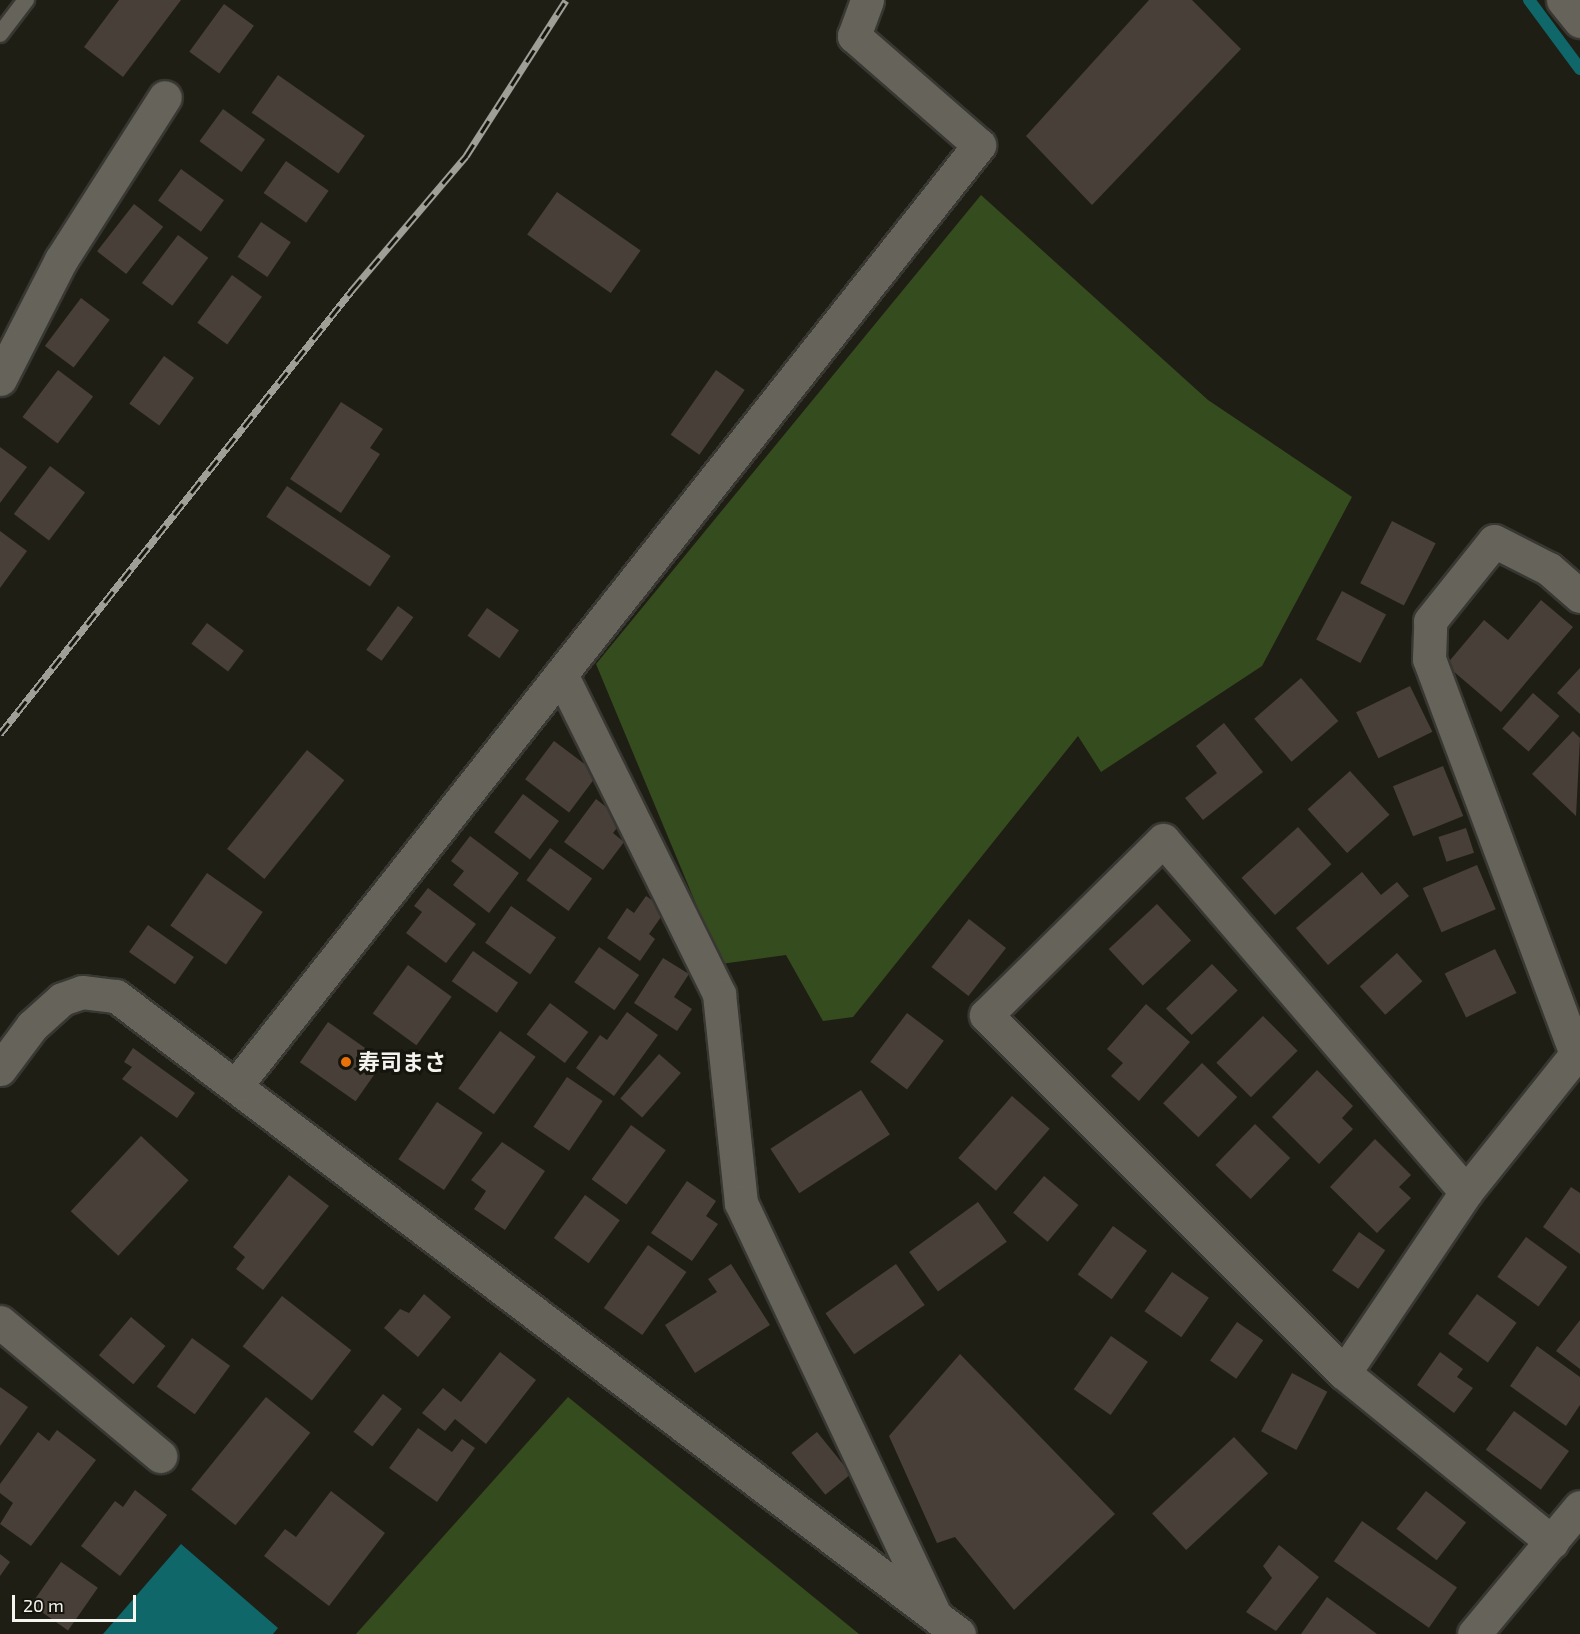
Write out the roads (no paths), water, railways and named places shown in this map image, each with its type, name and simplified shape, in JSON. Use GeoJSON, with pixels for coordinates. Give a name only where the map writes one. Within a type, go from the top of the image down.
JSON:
{"type":"FeatureCollection","features":[{"type":"Feature","properties":{"kind":"street"},"geometry":{"type":"LineString","coordinates":[[237,1084],[979,145],[854,36],[867,0]]}},
{"type":"Feature","properties":{"kind":"street"},"geometry":{"type":"LineString","coordinates":[[1563,0],[1580,21]]}},
{"type":"Feature","properties":{"kind":"street"},"geometry":{"type":"LineString","coordinates":[[0,379],[61,260],[165,97]]}},
{"type":"Feature","properties":{"kind":"street"},"geometry":{"type":"LineString","coordinates":[[1344,1372],[1466,1192],[1578,1051],[1429,659],[1430,621],[1494,541],[1549,569],[1580,596]]}},
{"type":"Feature","properties":{"kind":"street"},"geometry":{"type":"LineString","coordinates":[[561,674],[719,994],[741,1203],[946,1625]]}},
{"type":"Feature","properties":{"kind":"street"},"geometry":{"type":"LineString","coordinates":[[1466,1192],[1163,840],[987,1015],[1344,1372],[1552,1542]]}},
{"type":"Feature","properties":{"kind":"street"},"geometry":{"type":"LineString","coordinates":[[0,1069],[32,1026],[62,999],[82,992],[116,996],[237,1084],[946,1625]]}},
{"type":"Feature","properties":{"kind":"street"},"geometry":{"type":"LineString","coordinates":[[0,1322],[160,1456]]}},
{"type":"Feature","properties":{"kind":"street"},"geometry":{"type":"LineString","coordinates":[[1474,1634],[1580,1507]]}},
{"type":"Feature","properties":{"kind":"lane"},"geometry":{"type":"LineString","coordinates":[[0,34],[26,0]]}},
{"type":"Feature","properties":{"kind":"water"},"geometry":{"type":"Polygon","coordinates":[[[181,1544],[278,1628],[273,1634],[103,1634],[181,1544]]]}},
{"type":"Feature","properties":{"kind":"waterway"},"geometry":{"type":"LineString","coordinates":[[1529,0],[1580,69]]}},
{"type":"Feature","properties":{"kind":"railway"},"geometry":{"type":"LineString","coordinates":[[0,734],[352,290],[466,156],[566,0]]}},
{"type":"Feature","properties":{"kind":"place","name":"寿司まさ"},"geometry":{"type":"Point","coordinates":[346,1062]}}]}
